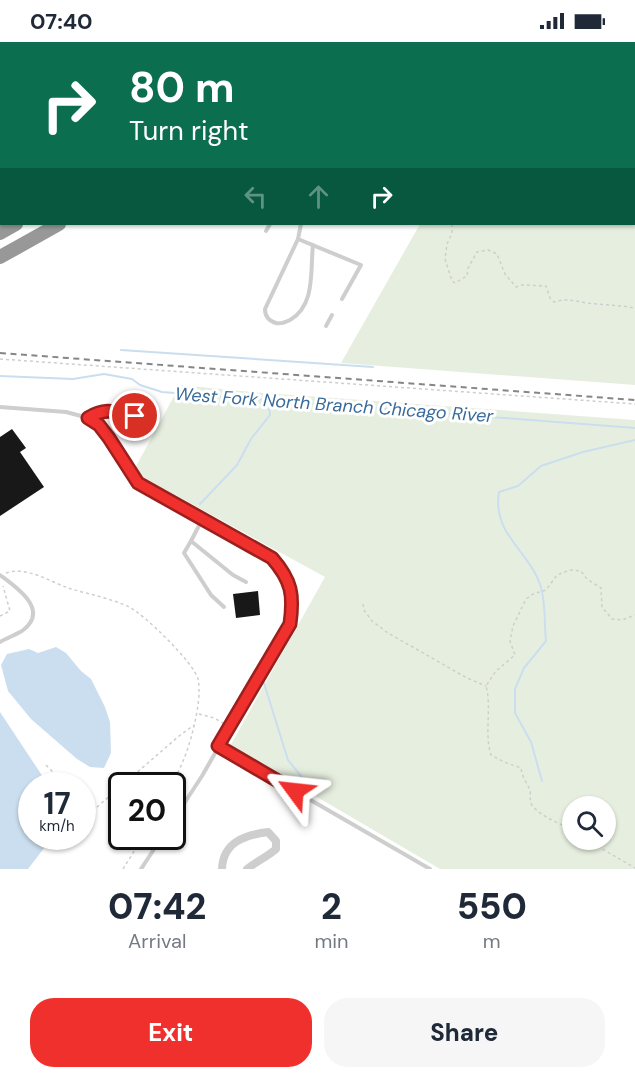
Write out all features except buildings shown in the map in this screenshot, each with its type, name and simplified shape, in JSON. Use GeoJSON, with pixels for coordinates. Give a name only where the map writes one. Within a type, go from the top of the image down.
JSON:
{"type":"FeatureCollection","features":[{"type":"Feature","properties":{"kind":"highway"},"geometry":{"type":"LineString","coordinates":[[0,233],[14,225]]}},
{"type":"Feature","properties":{"kind":"highway"},"geometry":{"type":"LineString","coordinates":[[0,257],[57,225]]}},
{"type":"Feature","properties":{"kind":"street"},"geometry":{"type":"LineString","coordinates":[[222,869],[230,848],[238,839],[268,832],[276,841],[276,849],[247,869]]}},
{"type":"Feature","properties":{"kind":"lane"},"geometry":{"type":"LineString","coordinates":[[266,231],[269,225]]}},
{"type":"Feature","properties":{"kind":"lane"},"geometry":{"type":"LineString","coordinates":[[301,225],[298,238],[265,309],[269,320],[276,323],[288,321],[302,308],[313,276],[311,262],[313,245]]}},
{"type":"Feature","properties":{"kind":"lane"},"geometry":{"type":"LineString","coordinates":[[298,238],[361,265],[342,299]]}},
{"type":"Feature","properties":{"kind":"lane"},"geometry":{"type":"LineString","coordinates":[[326,326],[332,315]]}},
{"type":"Feature","properties":{"kind":"lane"},"geometry":{"type":"LineString","coordinates":[[0,407],[66,412],[88,418],[99,425],[138,483],[272,558],[284,572],[291,588],[293,604],[290,624],[186,800]]}},
{"type":"Feature","properties":{"kind":"lane"},"geometry":{"type":"LineString","coordinates":[[88,418],[100,411],[108,410],[150,419]]}},
{"type":"Feature","properties":{"kind":"lane"},"geometry":{"type":"LineString","coordinates":[[203,518],[184,553],[211,595],[224,607]]}},
{"type":"Feature","properties":{"kind":"lane"},"geometry":{"type":"LineString","coordinates":[[191,541],[233,575],[246,582]]}},
{"type":"Feature","properties":{"kind":"lane"},"geometry":{"type":"LineString","coordinates":[[0,642],[22,631],[32,618],[30,600],[24,592],[2,577]]}},
{"type":"Feature","properties":{"kind":"lane"},"geometry":{"type":"LineString","coordinates":[[218,746],[430,869]]}},
{"type":"Feature","properties":{"kind":"lane"},"geometry":{"type":"LineString","coordinates":[[141,869],[153,850]]}},
{"type":"Feature","properties":{"kind":"path"},"geometry":{"type":"LineString","coordinates":[[452,225],[445,259],[452,281],[455,283],[467,276],[468,268],[477,252],[488,250],[497,254],[505,274],[516,287],[546,286],[554,302],[571,299],[585,303],[605,303],[635,308]]}},
{"type":"Feature","properties":{"kind":"path"},"geometry":{"type":"LineString","coordinates":[[0,359],[635,404]]}},
{"type":"Feature","properties":{"kind":"path"},"geometry":{"type":"LineString","coordinates":[[562,825],[533,806],[530,801],[530,790],[525,784],[521,768],[491,755],[488,732],[489,698],[486,686],[496,671],[515,655],[510,641],[513,626],[526,599],[546,590],[557,575],[570,570],[578,570],[601,588],[602,607],[612,619],[622,620],[635,615]]}},
{"type":"Feature","properties":{"kind":"path"},"geometry":{"type":"LineString","coordinates":[[0,616],[10,611],[2,577],[11,572],[31,574],[67,588],[122,604],[139,613],[167,638],[198,678],[198,714],[178,772]]}},
{"type":"Feature","properties":{"kind":"path"},"geometry":{"type":"LineString","coordinates":[[363,604],[364,610],[372,621],[388,633],[467,678],[486,686]]}},
{"type":"Feature","properties":{"kind":"path"},"geometry":{"type":"LineString","coordinates":[[198,714],[214,718],[229,727]]}},
{"type":"Feature","properties":{"kind":"path"},"geometry":{"type":"LineString","coordinates":[[96,808],[194,725]]}},
{"type":"Feature","properties":{"kind":"path"},"geometry":{"type":"LineString","coordinates":[[46,765],[53,772]]}},
{"type":"Feature","properties":{"kind":"path"},"geometry":{"type":"LineString","coordinates":[[123,869],[135,850]]}},
{"type":"Feature","properties":{"kind":"path"},"geometry":{"type":"LineString","coordinates":[[604,850],[635,868]]}},
{"type":"Feature","properties":{"kind":"green space"},"geometry":{"type":"Polygon","coordinates":[[[419,225],[635,225],[635,385],[341,363],[419,225]]]}},
{"type":"Feature","properties":{"kind":"green space"},"geometry":{"type":"Polygon","coordinates":[[[180,385],[635,420],[635,869],[440,869],[230,746],[325,577],[133,472],[180,385]]]}},
{"type":"Feature","properties":{"kind":"water"},"geometry":{"type":"Polygon","coordinates":[[[56,647],[66,653],[91,679],[105,707],[110,722],[111,753],[104,768],[90,767],[77,759],[31,719],[8,691],[1,665],[7,654],[29,649],[38,653],[56,647]]]}},
{"type":"Feature","properties":{"kind":"water"},"geometry":{"type":"Polygon","coordinates":[[[0,712],[40,772],[18,772],[18,850],[43,850],[28,869],[0,869],[0,712]]]}},
{"type":"Feature","properties":{"kind":"waterway"},"geometry":{"type":"LineString","coordinates":[[121,350],[373,367]]}},
{"type":"Feature","properties":{"kind":"waterway","name":"West Fork North Branch Chicago River"},"geometry":{"type":"LineString","coordinates":[[0,376],[73,379],[104,374],[132,379],[140,385],[162,392],[635,428]]}},
{"type":"Feature","properties":{"kind":"waterway"},"geometry":{"type":"LineString","coordinates":[[200,504],[237,465],[251,439],[270,415],[269,407]]}},
{"type":"Feature","properties":{"kind":"waterway"},"geometry":{"type":"LineString","coordinates":[[542,781],[531,742],[515,713],[515,689],[524,668],[546,641],[543,598],[535,572],[512,541],[501,519],[498,507],[499,492],[518,486],[541,466],[583,452],[635,440]]}},
{"type":"Feature","properties":{"kind":"waterway"},"geometry":{"type":"LineString","coordinates":[[267,674],[263,680],[288,760],[309,786]]}},
{"type":"Feature","properties":{"kind":"railway"},"geometry":{"type":"LineString","coordinates":[[0,353],[635,400]]}},
{"type":"Feature","properties":{"kind":"route"},"geometry":{"type":"LineString","coordinates":[[135,416],[108,410],[100,411],[88,418],[99,425],[109,438],[138,483],[272,558],[284,572],[291,588],[293,604],[290,624],[218,746],[295,791]]}}]}
